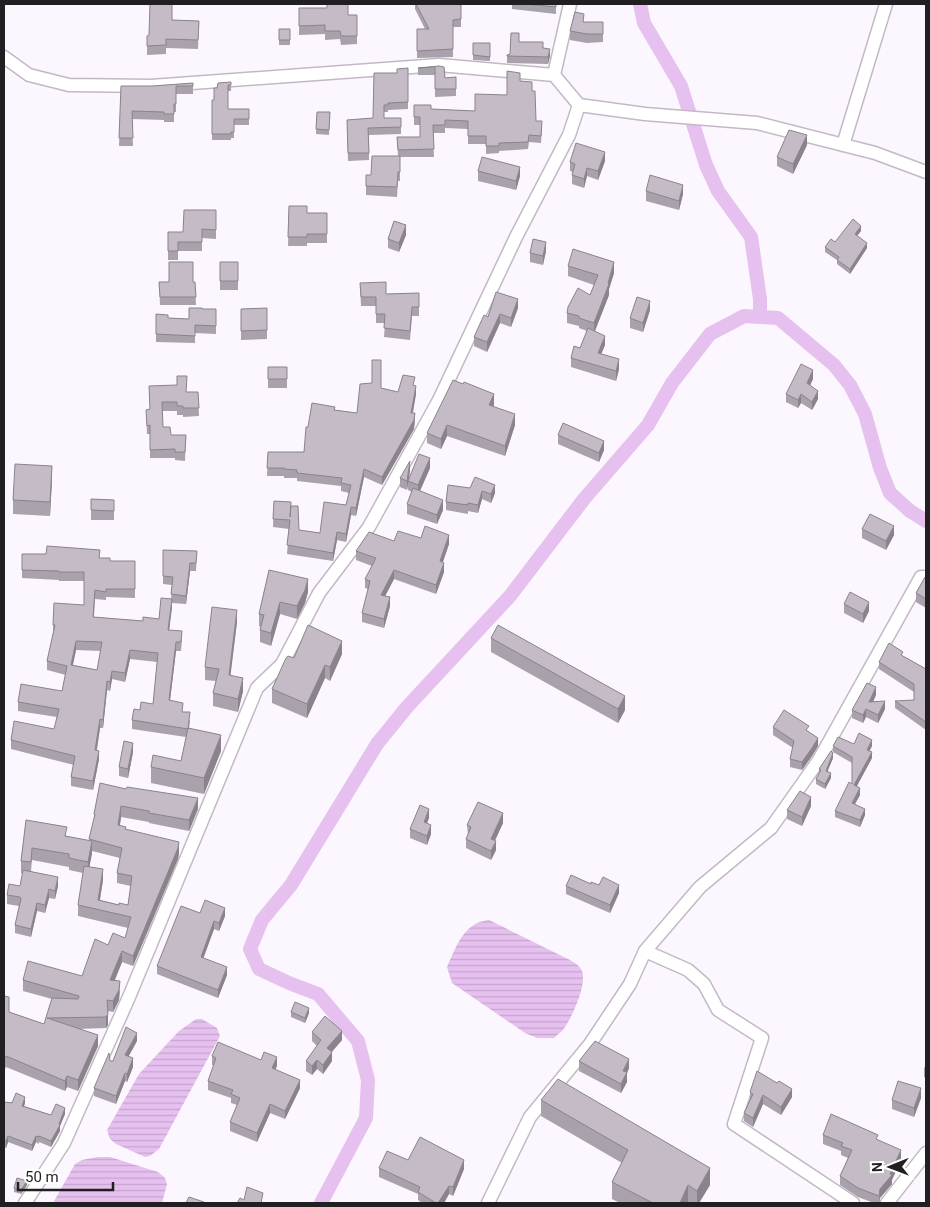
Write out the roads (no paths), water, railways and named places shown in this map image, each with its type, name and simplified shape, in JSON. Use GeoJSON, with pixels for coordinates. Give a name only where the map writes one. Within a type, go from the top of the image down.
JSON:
{"type":"FeatureCollection","features":[{"type":"Feature","properties":{"kind":"street"},"geometry":{"type":"LineString","coordinates":[[554,75],[570,4]]}},
{"type":"Feature","properties":{"kind":"street"},"geometry":{"type":"LineString","coordinates":[[843,145],[886,4]]}},
{"type":"Feature","properties":{"kind":"street"},"geometry":{"type":"LineString","coordinates":[[4,57],[29,75],[70,85],[152,86],[439,66],[554,75],[579,105],[645,114],[757,123],[876,153],[926,172]]}},
{"type":"Feature","properties":{"kind":"street"},"geometry":{"type":"LineString","coordinates":[[25,1203],[64,1143],[129,997],[257,688],[282,664],[318,593],[369,527],[439,400],[516,237],[569,135],[579,105]]}},
{"type":"Feature","properties":{"kind":"street"},"geometry":{"type":"LineString","coordinates":[[488,1203],[530,1117],[590,1044],[630,984],[645,951],[700,887],[771,828],[819,760],[921,577],[926,577]]}},
{"type":"Feature","properties":{"kind":"street"},"geometry":{"type":"LineString","coordinates":[[645,951],[688,970],[704,984],[718,1010],[762,1038],[734,1124],[853,1203]]}},
{"type":"Feature","properties":{"kind":"street"},"geometry":{"type":"LineString","coordinates":[[887,1203],[926,1153]]}},
{"type":"Feature","properties":{"kind":"waterway"},"geometry":{"type":"LineString","coordinates":[[640,4],[644,23],[681,86],[706,165],[718,191],[751,237],[760,299],[760,317]]}},
{"type":"Feature","properties":{"kind":"waterway"},"geometry":{"type":"LineString","coordinates":[[321,1203],[366,1118],[368,1080],[358,1041],[318,994],[259,969],[250,949],[262,920],[291,885],[377,744],[407,707],[510,596],[584,499],[648,425],[672,383],[710,334],[744,316],[778,318],[834,365],[850,385],[865,414],[880,468],[890,493],[910,511],[926,521]]}}]}
